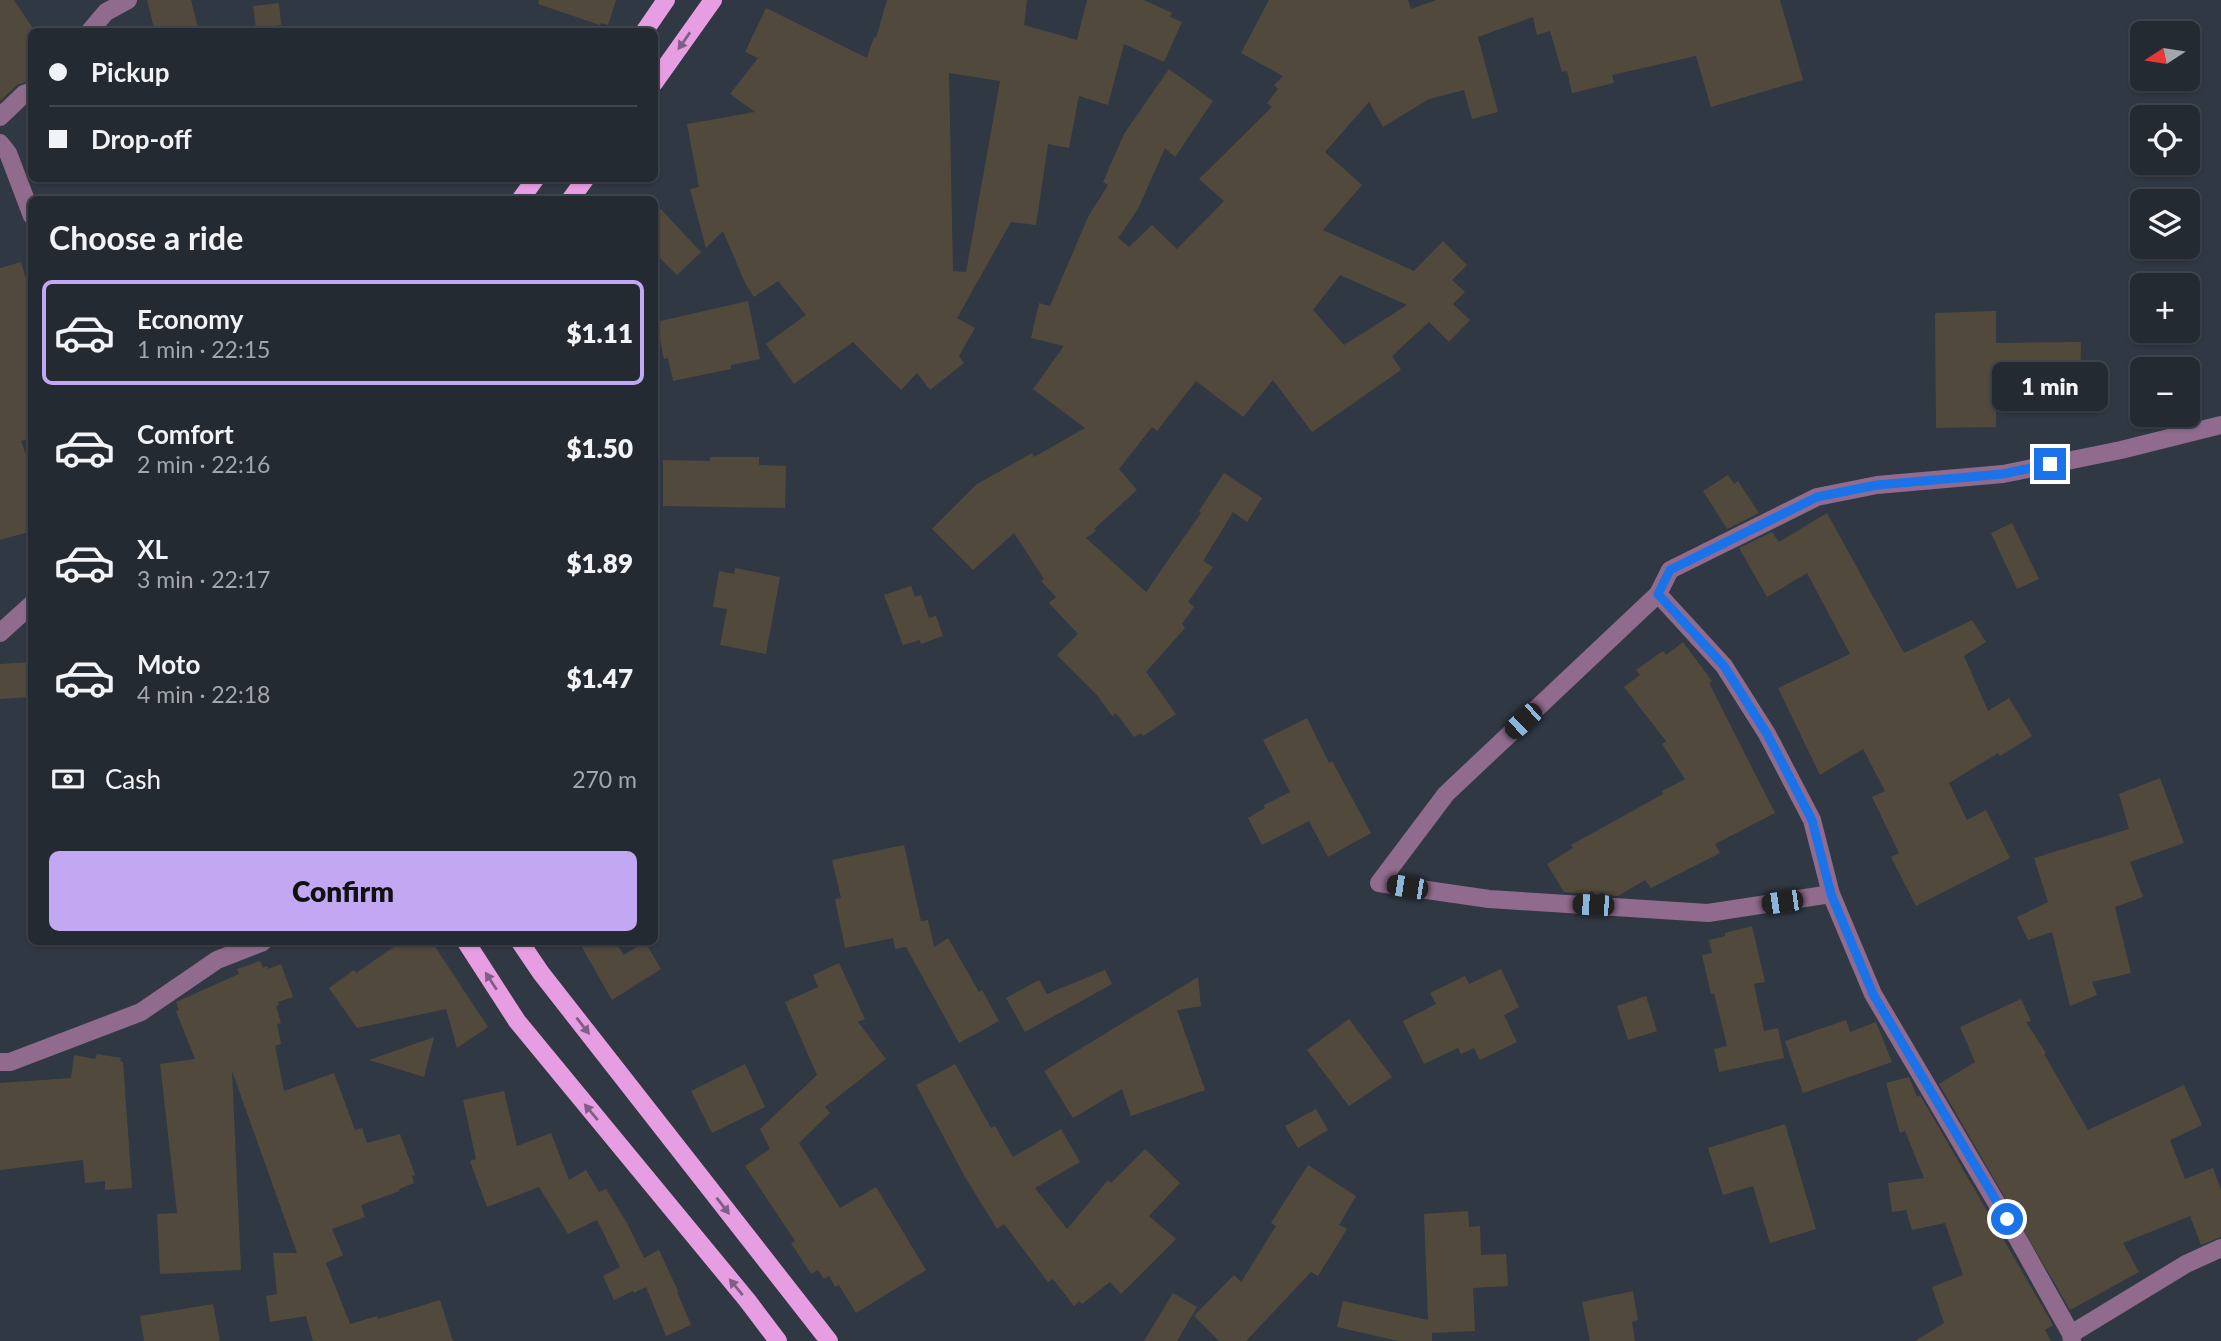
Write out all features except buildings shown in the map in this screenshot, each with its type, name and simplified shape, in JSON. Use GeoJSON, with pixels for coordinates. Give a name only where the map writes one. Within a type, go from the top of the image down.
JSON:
{"type":"FeatureCollection","features":[{"type":"Feature","properties":{"kind":"main road"},"geometry":{"type":"LineString","coordinates":[[646,28],[665,0]]}},
{"type":"Feature","properties":{"kind":"main road"},"geometry":{"type":"LineString","coordinates":[[658,77],[713,0]]}},
{"type":"Feature","properties":{"kind":"main road"},"geometry":{"type":"LineString","coordinates":[[468,945],[517,1021],[778,1341]]}},
{"type":"Feature","properties":{"kind":"main road"},"geometry":{"type":"LineString","coordinates":[[522,945],[566,1005],[829,1341]]}},
{"type":"Feature","properties":{"kind":"street"},"geometry":{"type":"LineString","coordinates":[[92,28],[106,12],[128,0]]}},
{"type":"Feature","properties":{"kind":"street"},"geometry":{"type":"LineString","coordinates":[[0,117],[28,92]]}},
{"type":"Feature","properties":{"kind":"street"},"geometry":{"type":"LineString","coordinates":[[0,143],[8,153],[28,206]]}},
{"type":"Feature","properties":{"kind":"street"},"geometry":{"type":"LineString","coordinates":[[1831,894],[1707,913],[1489,900],[1379,883],[1446,794],[1658,594],[1670,570],[1817,497],[1877,485],[2003,474],[2121,450],[2221,425]]}},
{"type":"Feature","properties":{"kind":"street"},"geometry":{"type":"LineString","coordinates":[[1658,594],[1724,666],[1767,734],[1812,820],[1831,894],[1873,994],[1985,1182],[2072,1338],[2186,1264],[2221,1248]]}},
{"type":"Feature","properties":{"kind":"street"},"geometry":{"type":"LineString","coordinates":[[0,633],[28,608]]}},
{"type":"Feature","properties":{"kind":"street"},"geometry":{"type":"LineString","coordinates":[[0,1062],[10,1062],[141,1012],[218,960],[256,945]]}},
{"type":"Feature","properties":{"kind":"route"},"geometry":{"type":"LineString","coordinates":[[2007,1219],[1873,994],[1831,894],[1812,820],[1767,734],[1724,666],[1658,594],[1670,570],[1817,497],[1877,485],[2003,474],[2050,464]]}}]}
